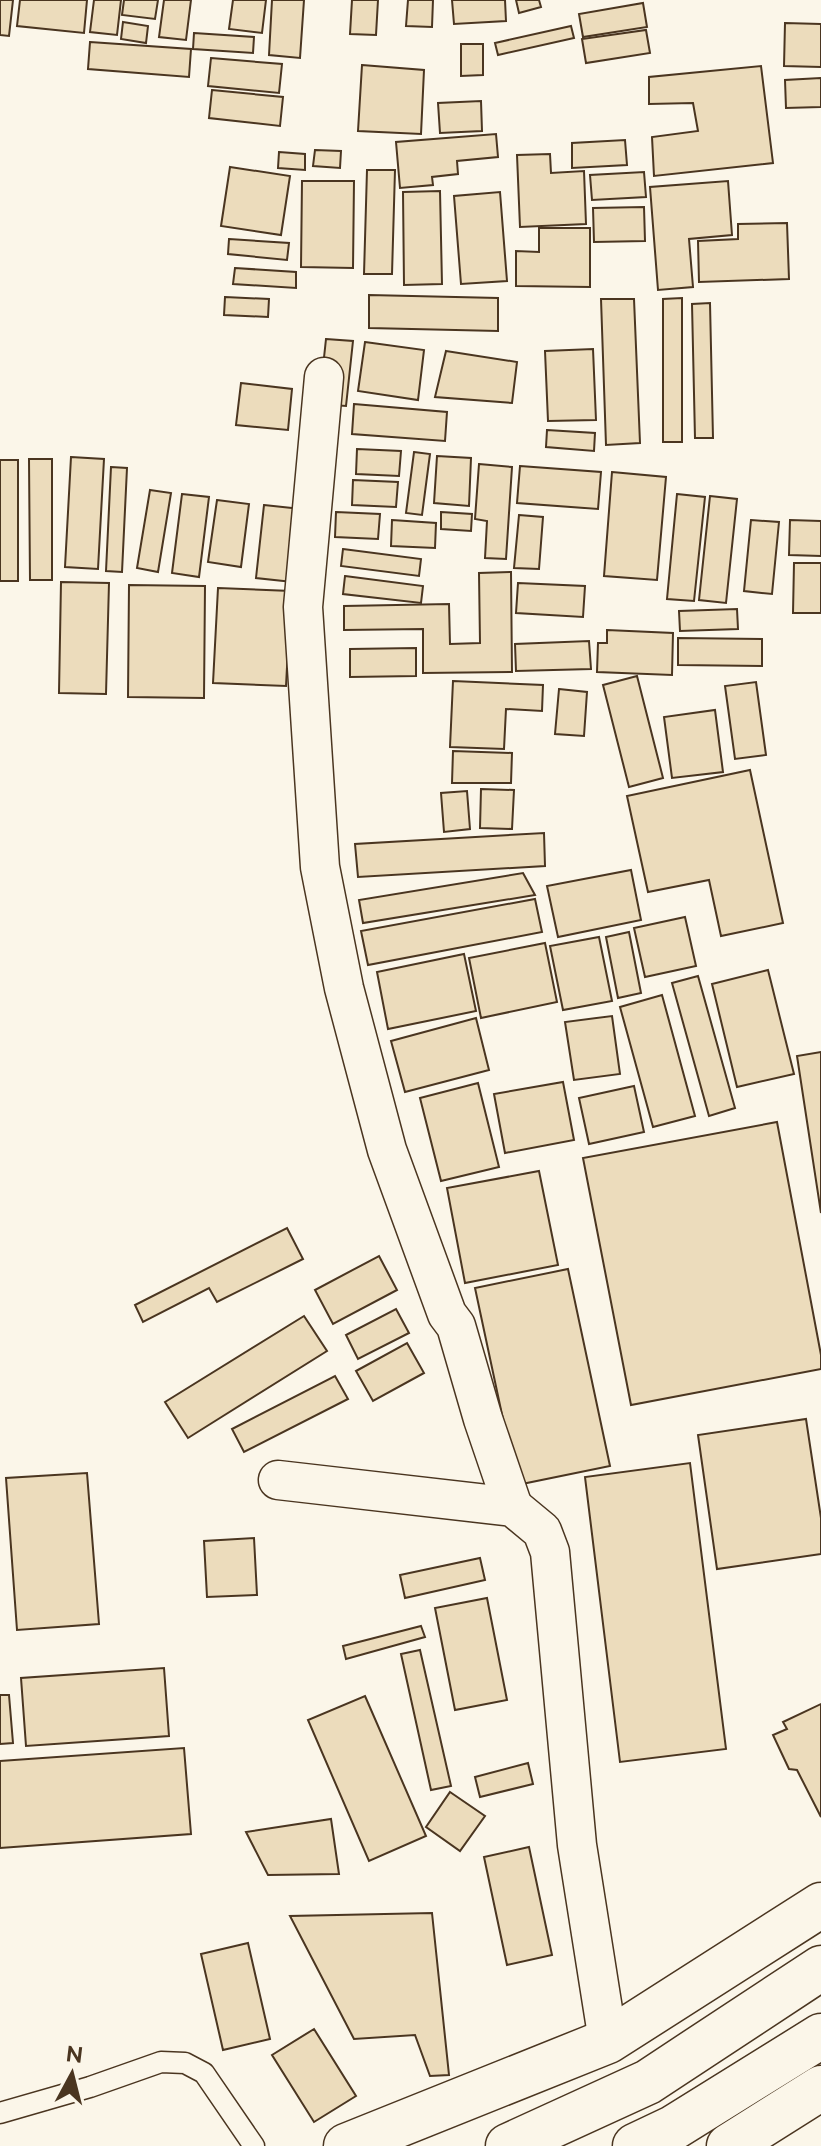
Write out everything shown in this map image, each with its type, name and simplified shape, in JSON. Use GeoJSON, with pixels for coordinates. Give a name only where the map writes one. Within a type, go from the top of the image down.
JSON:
{"type":"FeatureCollection","features":[{"type":"Feature","properties":{"kind":"highway"},"geometry":{"type":"LineString","coordinates":[[346,2146],[608,2041],[821,1905]]}},
{"type":"Feature","properties":{"kind":"highway"},"geometry":{"type":"LineString","coordinates":[[508,2146],[648,2082],[821,1968]]}},
{"type":"Feature","properties":{"kind":"highway"},"geometry":{"type":"LineString","coordinates":[[635,2146],[673,2128],[821,2036]]}},
{"type":"Feature","properties":{"kind":"highway"},"geometry":{"type":"LineString","coordinates":[[729,2146],[821,2088]]}},
{"type":"Feature","properties":{"kind":"street"},"geometry":{"type":"LineString","coordinates":[[324,377],[303,607],[320,867],[344,988],[387,1150],[447,1314],[456,1326],[513,1507],[542,1531],[550,1552],[577,1845],[608,2041]]}},
{"type":"Feature","properties":{"kind":"street"},"geometry":{"type":"LineString","coordinates":[[278,1480],[513,1507]]}},
{"type":"Feature","properties":{"kind":"lane"},"geometry":{"type":"LineString","coordinates":[[0,2113],[161,2062],[185,2063],[204,2073],[254,2146]]}},
{"type":"Feature","properties":{"kind":"building"},"geometry":{"type":"Polygon","coordinates":[[[0,0],[13,0],[9,36],[0,35],[0,0]]]}},
{"type":"Feature","properties":{"kind":"building"},"geometry":{"type":"Polygon","coordinates":[[[20,0],[87,0],[84,33],[17,26],[20,0]]]}},
{"type":"Feature","properties":{"kind":"building"},"geometry":{"type":"Polygon","coordinates":[[[94,0],[121,0],[117,35],[90,32],[94,0]]]}},
{"type":"Feature","properties":{"kind":"building"},"geometry":{"type":"Polygon","coordinates":[[[124,0],[158,0],[155,19],[122,15],[124,0]]]}},
{"type":"Feature","properties":{"kind":"building"},"geometry":{"type":"Polygon","coordinates":[[[164,0],[191,0],[186,40],[159,37],[164,0]]]}},
{"type":"Feature","properties":{"kind":"building"},"geometry":{"type":"Polygon","coordinates":[[[233,0],[266,0],[262,33],[229,29],[233,0]]]}},
{"type":"Feature","properties":{"kind":"building"},"geometry":{"type":"Polygon","coordinates":[[[272,0],[304,0],[300,58],[269,55],[272,0]]]}},
{"type":"Feature","properties":{"kind":"building"},"geometry":{"type":"Polygon","coordinates":[[[352,0],[378,0],[376,35],[350,34],[352,0]]]}},
{"type":"Feature","properties":{"kind":"building"},"geometry":{"type":"Polygon","coordinates":[[[408,0],[433,0],[432,27],[406,26],[408,0]]]}},
{"type":"Feature","properties":{"kind":"building"},"geometry":{"type":"Polygon","coordinates":[[[452,0],[505,0],[506,21],[454,24],[452,0]]]}},
{"type":"Feature","properties":{"kind":"building"},"geometry":{"type":"Polygon","coordinates":[[[516,0],[539,0],[541,7],[519,13],[516,0]]]}},
{"type":"Feature","properties":{"kind":"building"},"geometry":{"type":"Polygon","coordinates":[[[643,3],[647,27],[583,37],[579,14],[643,3]]]}},
{"type":"Feature","properties":{"kind":"building"},"geometry":{"type":"Polygon","coordinates":[[[123,22],[148,26],[146,43],[121,39],[123,22]]]}},
{"type":"Feature","properties":{"kind":"building"},"geometry":{"type":"Polygon","coordinates":[[[785,23],[821,24],[821,67],[784,66],[785,23]]]}},
{"type":"Feature","properties":{"kind":"building"},"geometry":{"type":"Polygon","coordinates":[[[571,26],[574,38],[498,55],[495,43],[571,26]]]}},
{"type":"Feature","properties":{"kind":"building"},"geometry":{"type":"Polygon","coordinates":[[[646,30],[650,53],[586,63],[582,39],[646,30]]]}},
{"type":"Feature","properties":{"kind":"building"},"geometry":{"type":"Polygon","coordinates":[[[194,33],[254,37],[253,53],[193,49],[194,33]]]}},
{"type":"Feature","properties":{"kind":"building"},"geometry":{"type":"Polygon","coordinates":[[[90,42],[191,49],[189,77],[88,69],[90,42]]]}},
{"type":"Feature","properties":{"kind":"building"},"geometry":{"type":"Polygon","coordinates":[[[461,44],[483,44],[483,75],[461,76],[461,44]]]}},
{"type":"Feature","properties":{"kind":"building"},"geometry":{"type":"Polygon","coordinates":[[[211,58],[282,64],[279,93],[208,86],[211,58]]]}},
{"type":"Feature","properties":{"kind":"building"},"geometry":{"type":"Polygon","coordinates":[[[362,65],[424,70],[421,134],[358,131],[362,65]]]}},
{"type":"Feature","properties":{"kind":"building"},"geometry":{"type":"Polygon","coordinates":[[[761,66],[773,163],[654,176],[652,137],[698,131],[693,103],[649,104],[649,77],[761,66]]]}},
{"type":"Feature","properties":{"kind":"building"},"geometry":{"type":"Polygon","coordinates":[[[821,78],[821,107],[786,108],[785,80],[821,78]]]}},
{"type":"Feature","properties":{"kind":"building"},"geometry":{"type":"Polygon","coordinates":[[[212,90],[283,97],[280,126],[209,118],[212,90]]]}},
{"type":"Feature","properties":{"kind":"building"},"geometry":{"type":"Polygon","coordinates":[[[481,101],[482,131],[440,133],[438,103],[481,101]]]}},
{"type":"Feature","properties":{"kind":"building"},"geometry":{"type":"Polygon","coordinates":[[[496,134],[498,157],[457,161],[458,174],[432,177],[433,185],[400,188],[396,142],[496,134]]]}},
{"type":"Feature","properties":{"kind":"building"},"geometry":{"type":"Polygon","coordinates":[[[625,140],[627,165],[572,168],[572,143],[625,140]]]}},
{"type":"Feature","properties":{"kind":"building"},"geometry":{"type":"Polygon","coordinates":[[[315,150],[341,151],[340,168],[313,166],[315,150]]]}},
{"type":"Feature","properties":{"kind":"building"},"geometry":{"type":"Polygon","coordinates":[[[279,152],[305,154],[305,170],[278,168],[279,152]]]}},
{"type":"Feature","properties":{"kind":"building"},"geometry":{"type":"Polygon","coordinates":[[[550,154],[551,173],[584,171],[586,224],[520,227],[517,155],[550,154]]]}},
{"type":"Feature","properties":{"kind":"building"},"geometry":{"type":"Polygon","coordinates":[[[230,167],[290,176],[281,235],[221,226],[230,167]]]}},
{"type":"Feature","properties":{"kind":"building"},"geometry":{"type":"Polygon","coordinates":[[[367,170],[395,170],[392,274],[364,274],[367,170]]]}},
{"type":"Feature","properties":{"kind":"building"},"geometry":{"type":"Polygon","coordinates":[[[644,172],[646,197],[592,200],[590,175],[644,172]]]}},
{"type":"Feature","properties":{"kind":"building"},"geometry":{"type":"Polygon","coordinates":[[[302,181],[354,181],[353,268],[301,267],[302,181]]]}},
{"type":"Feature","properties":{"kind":"building"},"geometry":{"type":"Polygon","coordinates":[[[728,181],[732,235],[689,239],[693,287],[658,290],[650,187],[728,181]]]}},
{"type":"Feature","properties":{"kind":"building"},"geometry":{"type":"Polygon","coordinates":[[[440,191],[442,284],[404,285],[403,192],[440,191]]]}},
{"type":"Feature","properties":{"kind":"building"},"geometry":{"type":"Polygon","coordinates":[[[500,192],[507,281],[461,284],[454,196],[500,192]]]}},
{"type":"Feature","properties":{"kind":"building"},"geometry":{"type":"Polygon","coordinates":[[[644,207],[645,241],[594,242],[593,208],[644,207]]]}},
{"type":"Feature","properties":{"kind":"building"},"geometry":{"type":"Polygon","coordinates":[[[787,223],[789,279],[699,282],[698,241],[738,239],[738,224],[787,223]]]}},
{"type":"Feature","properties":{"kind":"building"},"geometry":{"type":"Polygon","coordinates":[[[539,228],[590,228],[590,287],[516,286],[516,251],[539,252],[539,228]]]}},
{"type":"Feature","properties":{"kind":"building"},"geometry":{"type":"Polygon","coordinates":[[[229,239],[289,243],[287,260],[228,254],[229,239]]]}},
{"type":"Feature","properties":{"kind":"building"},"geometry":{"type":"Polygon","coordinates":[[[235,268],[296,272],[296,288],[233,284],[235,268]]]}},
{"type":"Feature","properties":{"kind":"building"},"geometry":{"type":"Polygon","coordinates":[[[369,295],[498,298],[498,331],[369,328],[369,295]]]}},
{"type":"Feature","properties":{"kind":"building"},"geometry":{"type":"Polygon","coordinates":[[[225,297],[269,299],[268,317],[224,315],[225,297]]]}},
{"type":"Feature","properties":{"kind":"building"},"geometry":{"type":"Polygon","coordinates":[[[682,298],[682,442],[663,442],[663,299],[682,298]]]}},
{"type":"Feature","properties":{"kind":"building"},"geometry":{"type":"Polygon","coordinates":[[[601,299],[634,299],[640,443],[606,445],[601,299]]]}},
{"type":"Feature","properties":{"kind":"building"},"geometry":{"type":"Polygon","coordinates":[[[710,303],[713,438],[695,438],[692,304],[710,303]]]}},
{"type":"Feature","properties":{"kind":"building"},"geometry":{"type":"Polygon","coordinates":[[[326,339],[353,341],[346,406],[319,404],[326,339]]]}},
{"type":"Feature","properties":{"kind":"building"},"geometry":{"type":"Polygon","coordinates":[[[365,342],[424,350],[418,400],[358,391],[365,342]]]}},
{"type":"Feature","properties":{"kind":"building"},"geometry":{"type":"Polygon","coordinates":[[[593,349],[596,420],[548,421],[545,351],[593,349]]]}},
{"type":"Feature","properties":{"kind":"building"},"geometry":{"type":"Polygon","coordinates":[[[446,351],[517,362],[512,403],[435,397],[446,351]]]}},
{"type":"Feature","properties":{"kind":"building"},"geometry":{"type":"Polygon","coordinates":[[[241,383],[292,389],[288,430],[236,425],[241,383]]]}},
{"type":"Feature","properties":{"kind":"building"},"geometry":{"type":"Polygon","coordinates":[[[354,404],[447,412],[445,441],[352,434],[354,404]]]}},
{"type":"Feature","properties":{"kind":"building"},"geometry":{"type":"Polygon","coordinates":[[[547,430],[595,433],[594,451],[546,447],[547,430]]]}},
{"type":"Feature","properties":{"kind":"building"},"geometry":{"type":"Polygon","coordinates":[[[357,449],[401,451],[399,476],[356,474],[357,449]]]}},
{"type":"Feature","properties":{"kind":"building"},"geometry":{"type":"Polygon","coordinates":[[[414,452],[430,454],[422,515],[406,513],[414,452]]]}},
{"type":"Feature","properties":{"kind":"building"},"geometry":{"type":"Polygon","coordinates":[[[437,456],[471,458],[469,506],[434,503],[437,456]]]}},
{"type":"Feature","properties":{"kind":"building"},"geometry":{"type":"Polygon","coordinates":[[[71,457],[104,459],[98,569],[65,567],[71,457]]]}},
{"type":"Feature","properties":{"kind":"building"},"geometry":{"type":"Polygon","coordinates":[[[29,459],[52,459],[52,580],[30,580],[29,459]]]}},
{"type":"Feature","properties":{"kind":"building"},"geometry":{"type":"Polygon","coordinates":[[[0,460],[18,460],[18,581],[0,581],[0,460]]]}},
{"type":"Feature","properties":{"kind":"building"},"geometry":{"type":"Polygon","coordinates":[[[479,464],[512,467],[506,559],[485,558],[487,521],[475,519],[479,464]]]}},
{"type":"Feature","properties":{"kind":"building"},"geometry":{"type":"Polygon","coordinates":[[[520,466],[601,472],[598,509],[517,503],[520,466]]]}},
{"type":"Feature","properties":{"kind":"building"},"geometry":{"type":"Polygon","coordinates":[[[111,467],[127,468],[122,572],[106,571],[111,467]]]}},
{"type":"Feature","properties":{"kind":"building"},"geometry":{"type":"Polygon","coordinates":[[[612,472],[666,477],[657,580],[604,576],[612,472]]]}},
{"type":"Feature","properties":{"kind":"building"},"geometry":{"type":"Polygon","coordinates":[[[353,480],[398,482],[396,507],[352,505],[353,480]]]}},
{"type":"Feature","properties":{"kind":"building"},"geometry":{"type":"Polygon","coordinates":[[[150,490],[171,493],[158,572],[137,568],[150,490]]]}},
{"type":"Feature","properties":{"kind":"building"},"geometry":{"type":"Polygon","coordinates":[[[182,494],[209,497],[199,577],[172,573],[182,494]]]}},
{"type":"Feature","properties":{"kind":"building"},"geometry":{"type":"Polygon","coordinates":[[[677,494],[705,497],[694,601],[667,599],[677,494]]]}},
{"type":"Feature","properties":{"kind":"building"},"geometry":{"type":"Polygon","coordinates":[[[710,496],[737,499],[726,603],[699,600],[710,496]]]}},
{"type":"Feature","properties":{"kind":"building"},"geometry":{"type":"Polygon","coordinates":[[[217,500],[249,504],[241,567],[208,562],[217,500]]]}},
{"type":"Feature","properties":{"kind":"building"},"geometry":{"type":"Polygon","coordinates":[[[264,505],[320,511],[311,584],[256,578],[264,505]]]}},
{"type":"Feature","properties":{"kind":"building"},"geometry":{"type":"Polygon","coordinates":[[[336,512],[380,514],[378,539],[335,537],[336,512]]]}},
{"type":"Feature","properties":{"kind":"building"},"geometry":{"type":"Polygon","coordinates":[[[441,512],[472,514],[471,531],[441,529],[441,512]]]}},
{"type":"Feature","properties":{"kind":"building"},"geometry":{"type":"Polygon","coordinates":[[[519,515],[543,517],[539,569],[514,568],[519,515]]]}},
{"type":"Feature","properties":{"kind":"building"},"geometry":{"type":"Polygon","coordinates":[[[392,520],[436,523],[435,548],[391,546],[392,520]]]}},
{"type":"Feature","properties":{"kind":"building"},"geometry":{"type":"Polygon","coordinates":[[[751,520],[779,522],[772,594],[744,591],[751,520]]]}},
{"type":"Feature","properties":{"kind":"building"},"geometry":{"type":"Polygon","coordinates":[[[790,520],[821,521],[821,556],[789,555],[790,520]]]}},
{"type":"Feature","properties":{"kind":"building"},"geometry":{"type":"Polygon","coordinates":[[[343,549],[421,559],[419,576],[341,566],[343,549]]]}},
{"type":"Feature","properties":{"kind":"building"},"geometry":{"type":"Polygon","coordinates":[[[794,563],[821,563],[821,613],[793,613],[794,563]]]}},
{"type":"Feature","properties":{"kind":"building"},"geometry":{"type":"Polygon","coordinates":[[[511,572],[512,672],[423,673],[423,629],[344,630],[344,606],[449,604],[450,644],[480,643],[479,573],[511,572]]]}},
{"type":"Feature","properties":{"kind":"building"},"geometry":{"type":"Polygon","coordinates":[[[345,576],[423,586],[421,603],[343,594],[345,576]]]}},
{"type":"Feature","properties":{"kind":"building"},"geometry":{"type":"Polygon","coordinates":[[[61,582],[109,583],[106,694],[59,693],[61,582]]]}},
{"type":"Feature","properties":{"kind":"building"},"geometry":{"type":"Polygon","coordinates":[[[518,583],[585,586],[583,617],[516,613],[518,583]]]}},
{"type":"Feature","properties":{"kind":"building"},"geometry":{"type":"Polygon","coordinates":[[[129,585],[205,586],[204,698],[128,697],[129,585]]]}},
{"type":"Feature","properties":{"kind":"building"},"geometry":{"type":"Polygon","coordinates":[[[218,588],[291,591],[286,686],[213,683],[218,588]]]}},
{"type":"Feature","properties":{"kind":"building"},"geometry":{"type":"Polygon","coordinates":[[[737,609],[738,629],[680,631],[679,611],[737,609]]]}},
{"type":"Feature","properties":{"kind":"building"},"geometry":{"type":"Polygon","coordinates":[[[607,630],[673,633],[672,675],[597,672],[598,643],[607,643],[607,630]]]}},
{"type":"Feature","properties":{"kind":"building"},"geometry":{"type":"Polygon","coordinates":[[[678,638],[762,639],[762,666],[678,665],[678,638]]]}},
{"type":"Feature","properties":{"kind":"building"},"geometry":{"type":"Polygon","coordinates":[[[589,641],[591,669],[516,671],[515,644],[589,641]]]}},
{"type":"Feature","properties":{"kind":"building"},"geometry":{"type":"Polygon","coordinates":[[[416,648],[416,676],[350,677],[350,649],[416,648]]]}},
{"type":"Feature","properties":{"kind":"building"},"geometry":{"type":"Polygon","coordinates":[[[637,676],[663,778],[629,787],[603,685],[637,676]]]}},
{"type":"Feature","properties":{"kind":"building"},"geometry":{"type":"Polygon","coordinates":[[[453,681],[543,685],[542,711],[506,709],[504,749],[450,747],[453,681]]]}},
{"type":"Feature","properties":{"kind":"building"},"geometry":{"type":"Polygon","coordinates":[[[756,682],[766,755],[735,759],[725,686],[756,682]]]}},
{"type":"Feature","properties":{"kind":"building"},"geometry":{"type":"Polygon","coordinates":[[[559,689],[587,692],[584,736],[555,734],[559,689]]]}},
{"type":"Feature","properties":{"kind":"building"},"geometry":{"type":"Polygon","coordinates":[[[715,710],[723,772],[672,778],[664,717],[715,710]]]}},
{"type":"Feature","properties":{"kind":"building"},"geometry":{"type":"Polygon","coordinates":[[[453,751],[512,753],[511,783],[452,783],[453,751]]]}},
{"type":"Feature","properties":{"kind":"building"},"geometry":{"type":"Polygon","coordinates":[[[750,770],[783,923],[721,936],[709,880],[648,892],[627,796],[750,770]]]}},
{"type":"Feature","properties":{"kind":"building"},"geometry":{"type":"Polygon","coordinates":[[[481,789],[514,790],[512,829],[480,828],[481,789]]]}},
{"type":"Feature","properties":{"kind":"building"},"geometry":{"type":"Polygon","coordinates":[[[467,791],[470,829],[444,832],[441,793],[467,791]]]}},
{"type":"Feature","properties":{"kind":"building"},"geometry":{"type":"Polygon","coordinates":[[[544,833],[545,866],[358,877],[355,844],[544,833]]]}},
{"type":"Feature","properties":{"kind":"building"},"geometry":{"type":"Polygon","coordinates":[[[631,870],[641,920],[558,937],[547,886],[631,870]]]}},
{"type":"Feature","properties":{"kind":"building"},"geometry":{"type":"Polygon","coordinates":[[[523,873],[535,895],[363,923],[359,900],[523,873]]]}},
{"type":"Feature","properties":{"kind":"building"},"geometry":{"type":"Polygon","coordinates":[[[535,899],[542,932],[368,965],[361,931],[535,899]]]}},
{"type":"Feature","properties":{"kind":"building"},"geometry":{"type":"Polygon","coordinates":[[[685,917],[696,966],[645,977],[634,928],[685,917]]]}},
{"type":"Feature","properties":{"kind":"building"},"geometry":{"type":"Polygon","coordinates":[[[629,932],[641,993],[618,998],[606,937],[629,932]]]}},
{"type":"Feature","properties":{"kind":"building"},"geometry":{"type":"Polygon","coordinates":[[[599,937],[612,1001],[563,1010],[550,946],[599,937]]]}},
{"type":"Feature","properties":{"kind":"building"},"geometry":{"type":"Polygon","coordinates":[[[545,943],[557,1002],[481,1018],[469,958],[545,943]]]}},
{"type":"Feature","properties":{"kind":"building"},"geometry":{"type":"Polygon","coordinates":[[[464,954],[476,1011],[388,1029],[377,972],[464,954]]]}},
{"type":"Feature","properties":{"kind":"building"},"geometry":{"type":"Polygon","coordinates":[[[768,970],[794,1074],[737,1087],[712,984],[768,970]]]}},
{"type":"Feature","properties":{"kind":"building"},"geometry":{"type":"Polygon","coordinates":[[[698,976],[735,1108],[709,1116],[672,983],[698,976]]]}},
{"type":"Feature","properties":{"kind":"building"},"geometry":{"type":"Polygon","coordinates":[[[662,995],[695,1116],[653,1127],[620,1007],[662,995]]]}},
{"type":"Feature","properties":{"kind":"building"},"geometry":{"type":"Polygon","coordinates":[[[612,1016],[620,1074],[574,1080],[565,1022],[612,1016]]]}},
{"type":"Feature","properties":{"kind":"building"},"geometry":{"type":"Polygon","coordinates":[[[476,1018],[489,1070],[405,1092],[391,1041],[476,1018]]]}},
{"type":"Feature","properties":{"kind":"building"},"geometry":{"type":"Polygon","coordinates":[[[821,1052],[821,1213],[797,1056],[821,1052]]]}},
{"type":"Feature","properties":{"kind":"building"},"geometry":{"type":"Polygon","coordinates":[[[563,1082],[574,1140],[505,1153],[494,1094],[563,1082]]]}},
{"type":"Feature","properties":{"kind":"building"},"geometry":{"type":"Polygon","coordinates":[[[478,1083],[499,1167],[441,1181],[420,1098],[478,1083]]]}},
{"type":"Feature","properties":{"kind":"building"},"geometry":{"type":"Polygon","coordinates":[[[634,1086],[644,1132],[589,1144],[579,1098],[634,1086]]]}},
{"type":"Feature","properties":{"kind":"building"},"geometry":{"type":"Polygon","coordinates":[[[777,1122],[821,1355],[821,1369],[631,1405],[583,1158],[777,1122]]]}},
{"type":"Feature","properties":{"kind":"building"},"geometry":{"type":"Polygon","coordinates":[[[539,1171],[558,1265],[465,1283],[447,1188],[539,1171]]]}},
{"type":"Feature","properties":{"kind":"building"},"geometry":{"type":"Polygon","coordinates":[[[287,1228],[303,1259],[217,1302],[209,1288],[143,1322],[135,1305],[287,1228]]]}},
{"type":"Feature","properties":{"kind":"building"},"geometry":{"type":"Polygon","coordinates":[[[379,1256],[397,1290],[333,1324],[315,1290],[379,1256]]]}},
{"type":"Feature","properties":{"kind":"building"},"geometry":{"type":"Polygon","coordinates":[[[568,1269],[610,1466],[517,1485],[475,1288],[568,1269]]]}},
{"type":"Feature","properties":{"kind":"building"},"geometry":{"type":"Polygon","coordinates":[[[396,1309],[409,1333],[358,1359],[346,1335],[396,1309]]]}},
{"type":"Feature","properties":{"kind":"building"},"geometry":{"type":"Polygon","coordinates":[[[304,1316],[327,1351],[188,1438],[165,1402],[304,1316]]]}},
{"type":"Feature","properties":{"kind":"building"},"geometry":{"type":"Polygon","coordinates":[[[407,1343],[424,1373],[373,1401],[356,1371],[407,1343]]]}},
{"type":"Feature","properties":{"kind":"building"},"geometry":{"type":"Polygon","coordinates":[[[335,1376],[348,1399],[244,1452],[232,1429],[335,1376]]]}},
{"type":"Feature","properties":{"kind":"building"},"geometry":{"type":"Polygon","coordinates":[[[806,1419],[821,1518],[821,1554],[717,1569],[698,1435],[806,1419]]]}},
{"type":"Feature","properties":{"kind":"building"},"geometry":{"type":"Polygon","coordinates":[[[690,1463],[726,1749],[620,1762],[585,1477],[690,1463]]]}},
{"type":"Feature","properties":{"kind":"building"},"geometry":{"type":"Polygon","coordinates":[[[87,1473],[99,1624],[17,1630],[6,1478],[87,1473]]]}},
{"type":"Feature","properties":{"kind":"building"},"geometry":{"type":"Polygon","coordinates":[[[254,1538],[257,1595],[207,1597],[204,1541],[254,1538]]]}},
{"type":"Feature","properties":{"kind":"building"},"geometry":{"type":"Polygon","coordinates":[[[480,1558],[485,1580],[405,1598],[400,1575],[480,1558]]]}},
{"type":"Feature","properties":{"kind":"building"},"geometry":{"type":"Polygon","coordinates":[[[487,1598],[507,1700],[455,1710],[435,1608],[487,1598]]]}},
{"type":"Feature","properties":{"kind":"building"},"geometry":{"type":"Polygon","coordinates":[[[421,1626],[425,1637],[346,1659],[343,1646],[421,1626]]]}},
{"type":"Feature","properties":{"kind":"building"},"geometry":{"type":"Polygon","coordinates":[[[420,1650],[451,1786],[431,1790],[401,1654],[420,1650]]]}},
{"type":"Feature","properties":{"kind":"building"},"geometry":{"type":"Polygon","coordinates":[[[164,1668],[169,1736],[26,1746],[21,1678],[164,1668]]]}},
{"type":"Feature","properties":{"kind":"building"},"geometry":{"type":"Polygon","coordinates":[[[0,1695],[9,1695],[13,1743],[0,1744],[0,1695]]]}},
{"type":"Feature","properties":{"kind":"building"},"geometry":{"type":"Polygon","coordinates":[[[365,1696],[426,1836],[369,1861],[308,1720],[365,1696]]]}},
{"type":"Feature","properties":{"kind":"building"},"geometry":{"type":"Polygon","coordinates":[[[821,1704],[821,1817],[797,1770],[789,1769],[773,1735],[787,1729],[783,1722],[821,1704]]]}},
{"type":"Feature","properties":{"kind":"building"},"geometry":{"type":"Polygon","coordinates":[[[184,1748],[191,1834],[0,1848],[0,1761],[184,1748]]]}},
{"type":"Feature","properties":{"kind":"building"},"geometry":{"type":"Polygon","coordinates":[[[528,1763],[533,1784],[480,1797],[475,1777],[528,1763]]]}},
{"type":"Feature","properties":{"kind":"building"},"geometry":{"type":"Polygon","coordinates":[[[450,1792],[485,1816],[460,1851],[426,1827],[450,1792]]]}},
{"type":"Feature","properties":{"kind":"building"},"geometry":{"type":"Polygon","coordinates":[[[331,1819],[339,1874],[268,1875],[246,1832],[331,1819]]]}},
{"type":"Feature","properties":{"kind":"building"},"geometry":{"type":"Polygon","coordinates":[[[529,1847],[552,1955],[507,1965],[484,1857],[529,1847]]]}},
{"type":"Feature","properties":{"kind":"building"},"geometry":{"type":"Polygon","coordinates":[[[432,1913],[449,2075],[430,2076],[415,2035],[354,2039],[290,1916],[432,1913]]]}},
{"type":"Feature","properties":{"kind":"building"},"geometry":{"type":"Polygon","coordinates":[[[248,1943],[270,2039],[223,2050],[201,1954],[248,1943]]]}},
{"type":"Feature","properties":{"kind":"building"},"geometry":{"type":"Polygon","coordinates":[[[314,2029],[356,2096],[314,2122],[272,2055],[314,2029]]]}}]}
